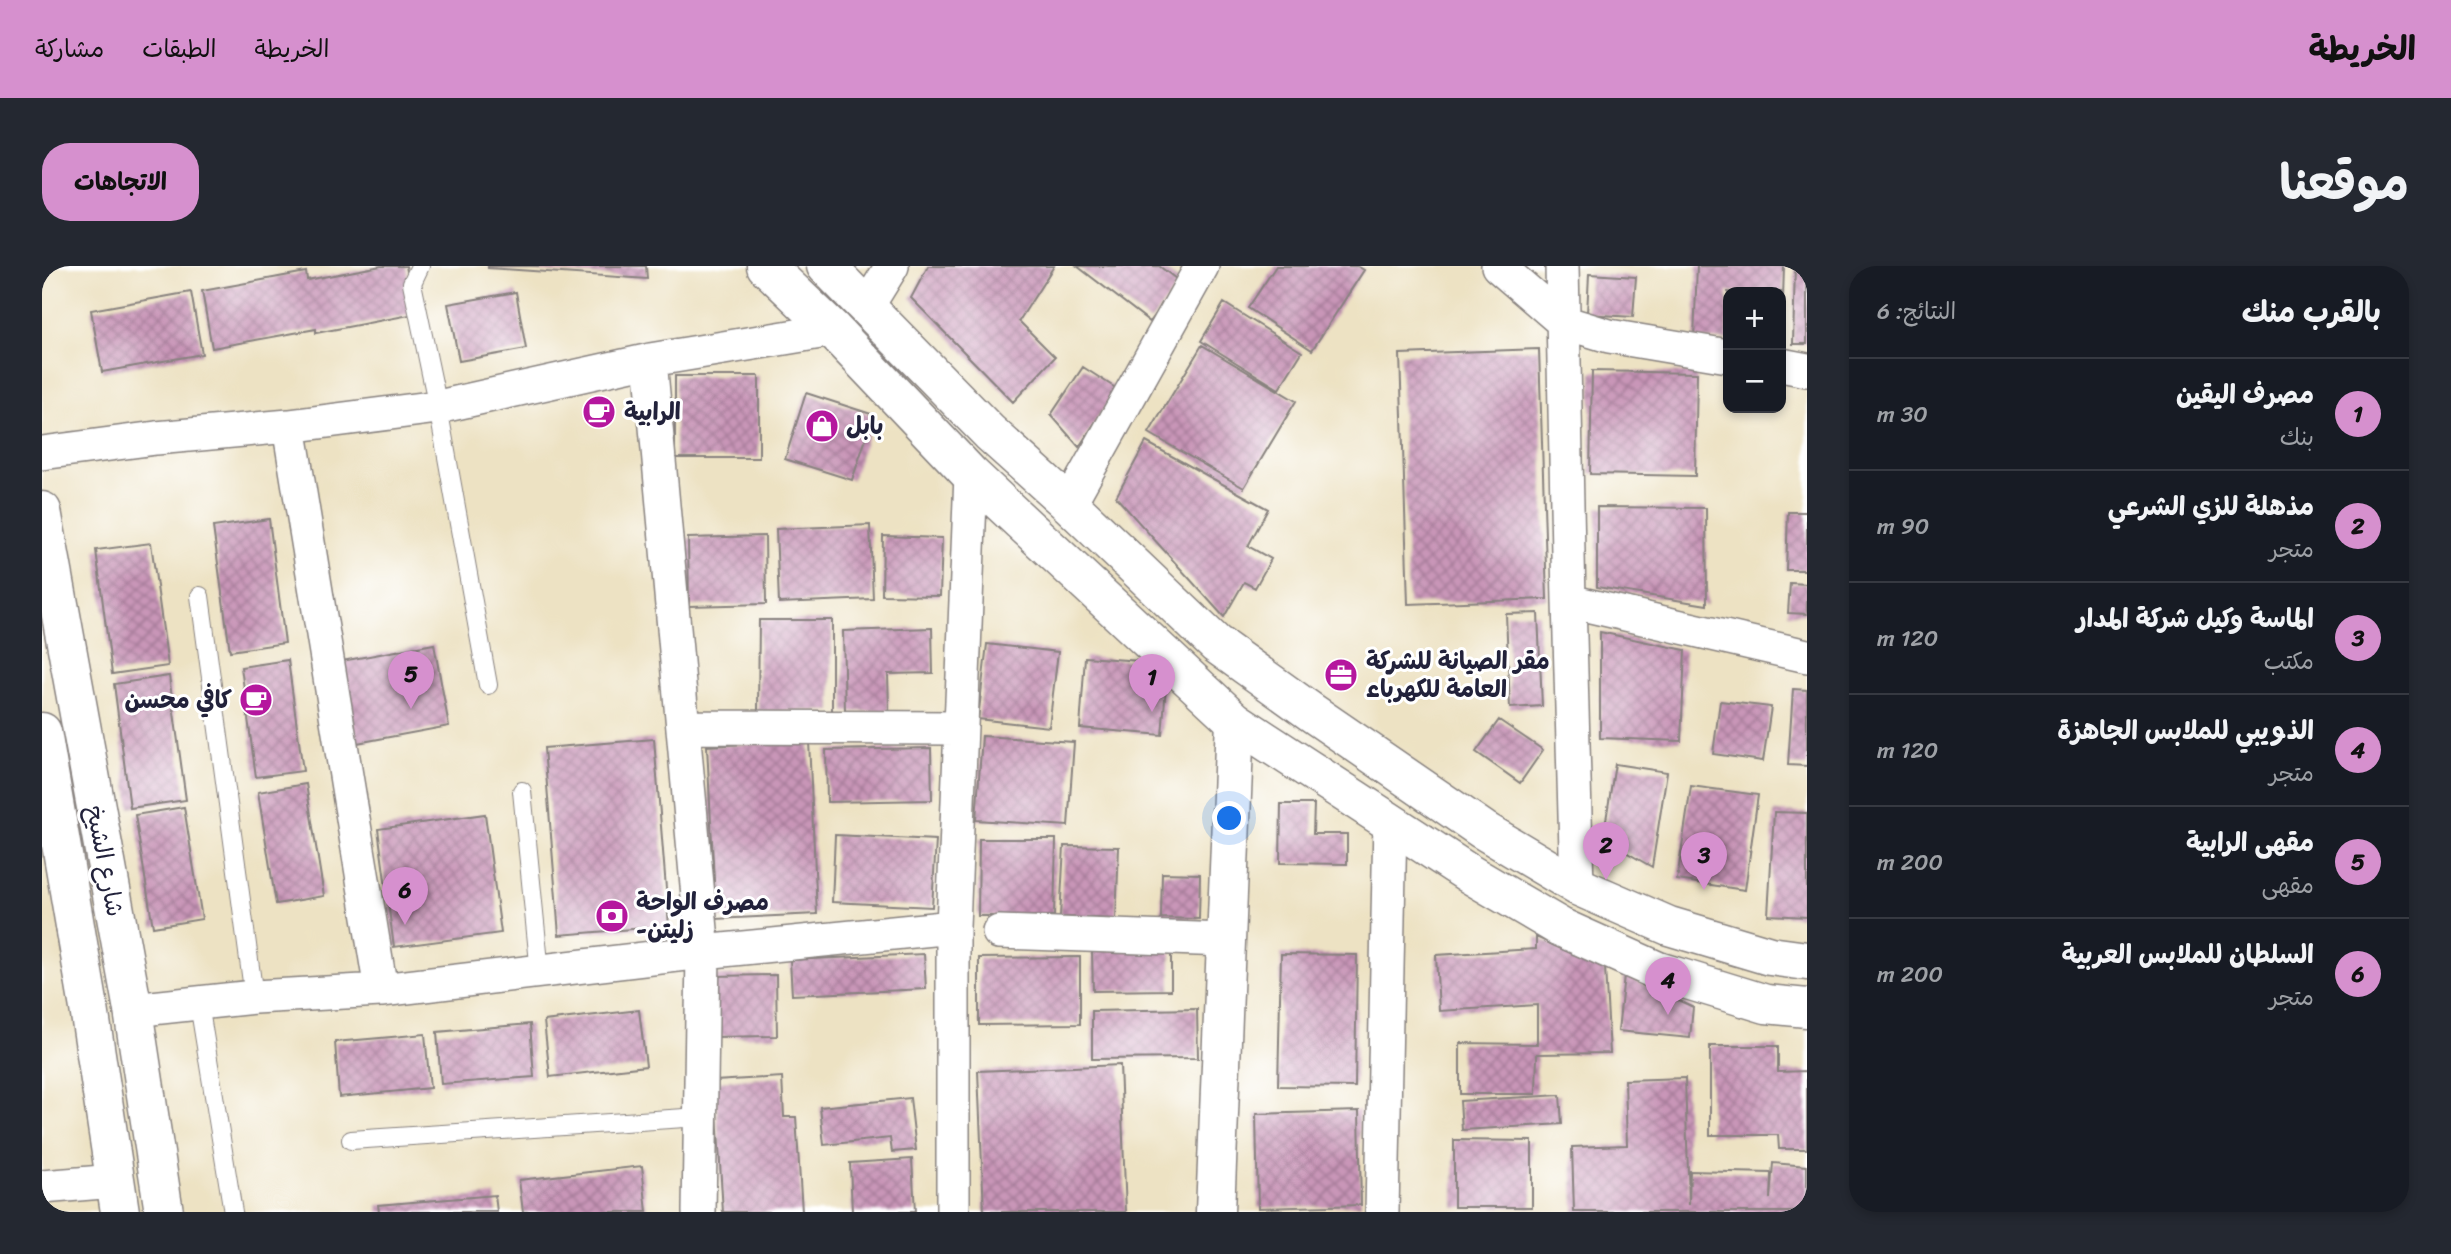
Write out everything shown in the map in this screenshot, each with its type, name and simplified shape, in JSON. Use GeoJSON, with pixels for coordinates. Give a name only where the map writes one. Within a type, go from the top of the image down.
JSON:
{"type":"FeatureCollection","features":[{"type":"Feature","properties":{"kind":"main road"},"geometry":{"type":"LineString","coordinates":[[766,266],[833,330],[971,475],[1235,721],[1468,873],[1560,927],[1658,971],[1766,1004],[1807,1008]]}},
{"type":"Feature","properties":{"kind":"main road"},"geometry":{"type":"LineString","coordinates":[[826,266],[990,433],[1216,644],[1399,774],[1483,830],[1577,886],[1669,926],[1770,957],[1807,961]]}},
{"type":"Feature","properties":{"kind":"main road","name":"شارع الشيخ"},"geometry":{"type":"LineString","coordinates":[[42,511],[133,1010],[164,1212]]}},
{"type":"Feature","properties":{"kind":"main road"},"geometry":{"type":"LineString","coordinates":[[1215,1212],[1235,721]]}},
{"type":"Feature","properties":{"kind":"main road","name":"شارع الشيخ"},"geometry":{"type":"LineString","coordinates":[[42,732],[89,1007],[117,1197]]}},
{"type":"Feature","properties":{"kind":"street"},"geometry":{"type":"LineString","coordinates":[[866,308],[892,266]]}},
{"type":"Feature","properties":{"kind":"street"},"geometry":{"type":"LineString","coordinates":[[1069,504],[1202,266]]}},
{"type":"Feature","properties":{"kind":"street"},"geometry":{"type":"LineString","coordinates":[[1498,266],[1563,322],[1609,336],[1723,355]]}},
{"type":"Feature","properties":{"kind":"street"},"geometry":{"type":"LineString","coordinates":[[1562,266],[1577,886]]}},
{"type":"Feature","properties":{"kind":"street"},"geometry":{"type":"LineString","coordinates":[[42,453],[438,407],[650,360],[833,330]]}},
{"type":"Feature","properties":{"kind":"street"},"geometry":{"type":"LineString","coordinates":[[650,360],[703,952],[699,1212]]}},
{"type":"Feature","properties":{"kind":"street"},"geometry":{"type":"LineString","coordinates":[[1786,366],[1807,370]]}},
{"type":"Feature","properties":{"kind":"street"},"geometry":{"type":"LineString","coordinates":[[289,426],[381,990]]}},
{"type":"Feature","properties":{"kind":"street"},"geometry":{"type":"LineString","coordinates":[[953,1212],[953,927],[971,475]]}},
{"type":"Feature","properties":{"kind":"street"},"geometry":{"type":"LineString","coordinates":[[1569,601],[1807,656]]}},
{"type":"Feature","properties":{"kind":"street"},"geometry":{"type":"LineString","coordinates":[[682,727],[961,728]]}},
{"type":"Feature","properties":{"kind":"street"},"geometry":{"type":"LineString","coordinates":[[1382,1212],[1390,821]]}},
{"type":"Feature","properties":{"kind":"street"},"geometry":{"type":"LineString","coordinates":[[133,1010],[254,997],[381,990],[703,952],[953,927]]}},
{"type":"Feature","properties":{"kind":"street"},"geometry":{"type":"LineString","coordinates":[[999,932],[1226,940]]}},
{"type":"Feature","properties":{"kind":"street"},"geometry":{"type":"LineString","coordinates":[[42,1187],[117,1197]]}},
{"type":"Feature","properties":{"kind":"lane"},"geometry":{"type":"LineString","coordinates":[[420,266],[412,282],[438,407],[488,685]]}},
{"type":"Feature","properties":{"kind":"lane"},"geometry":{"type":"LineString","coordinates":[[200,596],[254,997]]}},
{"type":"Feature","properties":{"kind":"lane"},"geometry":{"type":"LineString","coordinates":[[522,791],[540,973]]}},
{"type":"Feature","properties":{"kind":"lane"},"geometry":{"type":"LineString","coordinates":[[199,1004],[233,1212]]}},
{"type":"Feature","properties":{"kind":"lane"},"geometry":{"type":"LineString","coordinates":[[351,1140],[700,1117]]}},
{"type":"Feature","properties":{"kind":"building"},"geometry":{"type":"Polygon","coordinates":[[[381,266],[406,266],[415,314],[316,333],[316,329],[212,348],[202,291],[306,272],[307,280],[381,266]]]}},
{"type":"Feature","properties":{"kind":"building"},"geometry":{"type":"Polygon","coordinates":[[[646,266],[647,279],[488,268],[646,266]]]}},
{"type":"Feature","properties":{"kind":"building"},"geometry":{"type":"Polygon","coordinates":[[[928,266],[1054,266],[1019,321],[1055,357],[1013,402],[911,298],[928,266]]]}},
{"type":"Feature","properties":{"kind":"building"},"geometry":{"type":"Polygon","coordinates":[[[1077,266],[1159,266],[1180,282],[1150,322],[1077,266]]]}},
{"type":"Feature","properties":{"kind":"building"},"geometry":{"type":"Polygon","coordinates":[[[1276,266],[1357,266],[1364,270],[1312,350],[1248,308],[1276,266]]]}},
{"type":"Feature","properties":{"kind":"building"},"geometry":{"type":"Polygon","coordinates":[[[1697,266],[1784,266],[1783,287],[1723,287],[1723,340],[1694,339],[1697,266]]]}},
{"type":"Feature","properties":{"kind":"building"},"geometry":{"type":"Polygon","coordinates":[[[1795,266],[1807,266],[1807,344],[1793,344],[1795,266]]]}},
{"type":"Feature","properties":{"kind":"building"},"geometry":{"type":"Polygon","coordinates":[[[1589,274],[1636,277],[1633,317],[1587,314],[1589,274]]]}},
{"type":"Feature","properties":{"kind":"building"},"geometry":{"type":"Polygon","coordinates":[[[191,292],[202,354],[102,372],[91,310],[191,292]]]}},
{"type":"Feature","properties":{"kind":"building"},"geometry":{"type":"Polygon","coordinates":[[[516,292],[526,349],[459,361],[448,304],[516,292]]]}},
{"type":"Feature","properties":{"kind":"building"},"geometry":{"type":"Polygon","coordinates":[[[1224,303],[1302,352],[1279,389],[1201,341],[1224,303]]]}},
{"type":"Feature","properties":{"kind":"building"},"geometry":{"type":"Polygon","coordinates":[[[1202,345],[1296,401],[1244,488],[1149,433],[1202,345]]]}},
{"type":"Feature","properties":{"kind":"building"},"geometry":{"type":"Polygon","coordinates":[[[1539,349],[1547,599],[1408,604],[1400,354],[1539,349]]]}},
{"type":"Feature","properties":{"kind":"building"},"geometry":{"type":"Polygon","coordinates":[[[1083,367],[1117,389],[1079,447],[1051,415],[1083,367]]]}},
{"type":"Feature","properties":{"kind":"building"},"geometry":{"type":"Polygon","coordinates":[[[1592,371],[1697,373],[1695,476],[1590,474],[1592,371]]]}},
{"type":"Feature","properties":{"kind":"building"},"geometry":{"type":"Polygon","coordinates":[[[675,376],[759,376],[759,458],[675,458],[675,376]]]}},
{"type":"Feature","properties":{"kind":"building"},"geometry":{"type":"Polygon","coordinates":[[[806,393],[874,415],[852,480],[785,459],[806,393]]]}},
{"type":"Feature","properties":{"kind":"building"},"geometry":{"type":"Polygon","coordinates":[[[1146,442],[1268,509],[1248,546],[1271,559],[1255,588],[1244,582],[1224,617],[1116,497],[1146,442]]]}},
{"type":"Feature","properties":{"kind":"building"},"geometry":{"type":"Polygon","coordinates":[[[1597,507],[1706,508],[1707,605],[1597,587],[1597,507]]]}},
{"type":"Feature","properties":{"kind":"building"},"geometry":{"type":"Polygon","coordinates":[[[1788,512],[1807,512],[1807,570],[1786,570],[1788,512]]]}},
{"type":"Feature","properties":{"kind":"building"},"geometry":{"type":"Polygon","coordinates":[[[269,519],[285,643],[230,651],[213,527],[269,519]]]}},
{"type":"Feature","properties":{"kind":"building"},"geometry":{"type":"Polygon","coordinates":[[[870,525],[873,599],[779,603],[776,529],[870,525]]]}},
{"type":"Feature","properties":{"kind":"building"},"geometry":{"type":"Polygon","coordinates":[[[765,536],[766,604],[689,606],[688,538],[765,536]]]}},
{"type":"Feature","properties":{"kind":"building"},"geometry":{"type":"Polygon","coordinates":[[[883,536],[942,538],[940,596],[882,595],[883,536]]]}},
{"type":"Feature","properties":{"kind":"building"},"geometry":{"type":"Polygon","coordinates":[[[151,543],[168,666],[112,674],[96,550],[151,543]]]}},
{"type":"Feature","properties":{"kind":"building"},"geometry":{"type":"Polygon","coordinates":[[[1790,583],[1807,584],[1807,614],[1788,613],[1790,583]]]}},
{"type":"Feature","properties":{"kind":"building"},"geometry":{"type":"Polygon","coordinates":[[[1538,613],[1542,706],[1510,708],[1506,614],[1538,613]]]}},
{"type":"Feature","properties":{"kind":"building"},"geometry":{"type":"Polygon","coordinates":[[[759,620],[832,620],[832,711],[758,711],[759,620]]]}},
{"type":"Feature","properties":{"kind":"building"},"geometry":{"type":"Polygon","coordinates":[[[932,628],[933,673],[888,674],[889,711],[845,712],[843,631],[932,628]]]}},
{"type":"Feature","properties":{"kind":"building"},"geometry":{"type":"Polygon","coordinates":[[[1600,632],[1685,650],[1681,741],[1600,738],[1600,632]]]}},
{"type":"Feature","properties":{"kind":"building"},"geometry":{"type":"Polygon","coordinates":[[[434,644],[449,726],[357,743],[342,661],[434,644]]]}},
{"type":"Feature","properties":{"kind":"building"},"geometry":{"type":"Polygon","coordinates":[[[987,644],[1058,652],[1049,727],[978,719],[987,644]]]}},
{"type":"Feature","properties":{"kind":"building"},"geometry":{"type":"Polygon","coordinates":[[[1085,657],[1168,663],[1162,735],[1080,728],[1085,657]]]}},
{"type":"Feature","properties":{"kind":"building"},"geometry":{"type":"Polygon","coordinates":[[[288,660],[303,771],[256,777],[241,667],[288,660]]]}},
{"type":"Feature","properties":{"kind":"building"},"geometry":{"type":"Polygon","coordinates":[[[169,676],[186,800],[130,808],[114,684],[169,676]]]}},
{"type":"Feature","properties":{"kind":"building"},"geometry":{"type":"Polygon","coordinates":[[[1793,689],[1807,690],[1807,766],[1788,765],[1793,689]]]}},
{"type":"Feature","properties":{"kind":"building"},"geometry":{"type":"Polygon","coordinates":[[[1720,701],[1771,707],[1763,761],[1713,754],[1720,701]]]}},
{"type":"Feature","properties":{"kind":"building"},"geometry":{"type":"Polygon","coordinates":[[[1499,720],[1543,750],[1520,783],[1476,752],[1499,720]]]}},
{"type":"Feature","properties":{"kind":"building"},"geometry":{"type":"Polygon","coordinates":[[[982,736],[1074,742],[1068,826],[976,820],[982,736]]]}},
{"type":"Feature","properties":{"kind":"building"},"geometry":{"type":"Polygon","coordinates":[[[654,739],[669,926],[559,935],[544,748],[654,739]]]}},
{"type":"Feature","properties":{"kind":"building"},"geometry":{"type":"Polygon","coordinates":[[[809,741],[817,914],[716,919],[707,746],[809,741]]]}},
{"type":"Feature","properties":{"kind":"building"},"geometry":{"type":"Polygon","coordinates":[[[931,748],[932,800],[827,802],[826,750],[931,748]]]}},
{"type":"Feature","properties":{"kind":"building"},"geometry":{"type":"Polygon","coordinates":[[[1615,764],[1667,772],[1652,867],[1603,839],[1615,764]]]}},
{"type":"Feature","properties":{"kind":"building"},"geometry":{"type":"Polygon","coordinates":[[[306,784],[324,896],[276,904],[258,792],[306,784]]]}},
{"type":"Feature","properties":{"kind":"building"},"geometry":{"type":"Polygon","coordinates":[[[1691,786],[1758,795],[1745,890],[1677,880],[1691,786]]]}},
{"type":"Feature","properties":{"kind":"building"},"geometry":{"type":"Polygon","coordinates":[[[1281,804],[1314,804],[1313,834],[1347,834],[1347,864],[1280,863],[1281,804]]]}},
{"type":"Feature","properties":{"kind":"building"},"geometry":{"type":"Polygon","coordinates":[[[184,807],[202,919],[153,927],[135,815],[184,807]]]}},
{"type":"Feature","properties":{"kind":"building"},"geometry":{"type":"Polygon","coordinates":[[[1774,812],[1807,813],[1807,917],[1768,915],[1774,812]]]}},
{"type":"Feature","properties":{"kind":"building"},"geometry":{"type":"Polygon","coordinates":[[[485,814],[501,933],[394,947],[378,829],[485,814]]]}},
{"type":"Feature","properties":{"kind":"building"},"geometry":{"type":"Polygon","coordinates":[[[835,835],[936,840],[932,907],[832,902],[835,835]]]}},
{"type":"Feature","properties":{"kind":"building"},"geometry":{"type":"Polygon","coordinates":[[[979,839],[1056,839],[1054,916],[978,916],[979,839]]]}},
{"type":"Feature","properties":{"kind":"building"},"geometry":{"type":"Polygon","coordinates":[[[1064,846],[1119,847],[1116,919],[1060,917],[1064,846]]]}},
{"type":"Feature","properties":{"kind":"building"},"geometry":{"type":"Polygon","coordinates":[[[1162,873],[1200,874],[1199,919],[1161,918],[1162,873]]]}},
{"type":"Feature","properties":{"kind":"building"},"geometry":{"type":"Polygon","coordinates":[[[1536,937],[1605,968],[1610,1053],[1537,1054],[1536,1094],[1460,1094],[1460,1043],[1537,1044],[1537,1005],[1439,1011],[1436,955],[1536,949],[1536,937]]]}},
{"type":"Feature","properties":{"kind":"building"},"geometry":{"type":"Polygon","coordinates":[[[1171,949],[1171,990],[1093,991],[1092,950],[1171,949]]]}},
{"type":"Feature","properties":{"kind":"building"},"geometry":{"type":"Polygon","coordinates":[[[924,954],[926,989],[792,995],[790,960],[924,954]]]}},
{"type":"Feature","properties":{"kind":"building"},"geometry":{"type":"Polygon","coordinates":[[[1281,954],[1357,955],[1355,1087],[1278,1086],[1281,954]]]}},
{"type":"Feature","properties":{"kind":"building"},"geometry":{"type":"Polygon","coordinates":[[[1080,957],[1080,1024],[979,1025],[979,958],[1080,957]]]}},
{"type":"Feature","properties":{"kind":"building"},"geometry":{"type":"Polygon","coordinates":[[[776,975],[777,1036],[713,1037],[712,976],[776,975]]]}},
{"type":"Feature","properties":{"kind":"building"},"geometry":{"type":"Polygon","coordinates":[[[1624,975],[1693,1007],[1690,1038],[1618,1031],[1624,975]]]}},
{"type":"Feature","properties":{"kind":"building"},"geometry":{"type":"Polygon","coordinates":[[[1197,1009],[1198,1058],[1092,1059],[1092,1011],[1197,1009]]]}},
{"type":"Feature","properties":{"kind":"building"},"geometry":{"type":"Polygon","coordinates":[[[639,1010],[646,1066],[550,1077],[544,1021],[639,1010]]]}},
{"type":"Feature","properties":{"kind":"building"},"geometry":{"type":"Polygon","coordinates":[[[530,1024],[534,1077],[441,1084],[437,1032],[530,1024]]]}},
{"type":"Feature","properties":{"kind":"building"},"geometry":{"type":"Polygon","coordinates":[[[425,1034],[430,1088],[339,1097],[335,1042],[425,1034]]]}},
{"type":"Feature","properties":{"kind":"building"},"geometry":{"type":"Polygon","coordinates":[[[1710,1046],[1778,1046],[1778,1072],[1807,1071],[1807,1149],[1779,1149],[1778,1135],[1710,1135],[1710,1046]]]}},
{"type":"Feature","properties":{"kind":"building"},"geometry":{"type":"Polygon","coordinates":[[[1120,1065],[1126,1212],[984,1212],[978,1071],[1120,1065]]]}},
{"type":"Feature","properties":{"kind":"building"},"geometry":{"type":"Polygon","coordinates":[[[782,1077],[784,1117],[796,1117],[802,1212],[723,1212],[715,1081],[782,1077]]]}},
{"type":"Feature","properties":{"kind":"building"},"geometry":{"type":"Polygon","coordinates":[[[1685,1078],[1689,1205],[1690,1171],[1771,1173],[1770,1199],[1773,1163],[1807,1166],[1807,1212],[1574,1212],[1572,1147],[1627,1145],[1625,1080],[1685,1078]]]}},
{"type":"Feature","properties":{"kind":"building"},"geometry":{"type":"Polygon","coordinates":[[[1560,1095],[1562,1124],[1462,1130],[1460,1101],[1560,1095]]]}},
{"type":"Feature","properties":{"kind":"building"},"geometry":{"type":"Polygon","coordinates":[[[910,1098],[916,1150],[892,1152],[890,1138],[824,1145],[820,1107],[910,1098]]]}},
{"type":"Feature","properties":{"kind":"building"},"geometry":{"type":"Polygon","coordinates":[[[1359,1111],[1361,1205],[1258,1208],[1256,1114],[1359,1111]]]}},
{"type":"Feature","properties":{"kind":"building"},"geometry":{"type":"Polygon","coordinates":[[[1454,1140],[1532,1141],[1532,1207],[1454,1207],[1454,1140]]]}},
{"type":"Feature","properties":{"kind":"building"},"geometry":{"type":"Polygon","coordinates":[[[912,1159],[915,1212],[852,1212],[850,1163],[912,1159]]]}},
{"type":"Feature","properties":{"kind":"building"},"geometry":{"type":"Polygon","coordinates":[[[642,1166],[647,1212],[523,1212],[519,1180],[642,1166]]]}},
{"type":"Feature","properties":{"kind":"building"},"geometry":{"type":"Polygon","coordinates":[[[495,1195],[497,1212],[379,1212],[378,1205],[495,1195]]]}},
{"type":"Feature","properties":{"kind":"place","name":"الرابية"},"geometry":{"type":"Point","coordinates":[599,412]}},
{"type":"Feature","properties":{"kind":"place","name":"بابل"},"geometry":{"type":"Point","coordinates":[822,426]}},
{"type":"Feature","properties":{"kind":"place","name":"مقر الصيانة للشركة العامة للكهرباء"},"geometry":{"type":"Point","coordinates":[1341,675]}},
{"type":"Feature","properties":{"kind":"place","name":"كافي محسن"},"geometry":{"type":"Point","coordinates":[256,700]}},
{"type":"Feature","properties":{"kind":"place","name":"مقهى الرابية"},"geometry":{"type":"Point","coordinates":[411,709]}},
{"type":"Feature","properties":{"kind":"place","name":"مصرف اليقين"},"geometry":{"type":"Point","coordinates":[1152,712]}},
{"type":"Feature","properties":{"kind":"place","name":"مذهلة للزي الشرعي"},"geometry":{"type":"Point","coordinates":[1606,880]}},
{"type":"Feature","properties":{"kind":"place","name":"الماسة وكيل شركة المدار"},"geometry":{"type":"Point","coordinates":[1704,890]}},
{"type":"Feature","properties":{"kind":"place","name":"مصرف الواحة -زليتن"},"geometry":{"type":"Point","coordinates":[612,916]}},
{"type":"Feature","properties":{"kind":"place","name":"السلطان للملابس العربية"},"geometry":{"type":"Point","coordinates":[405,925]}},
{"type":"Feature","properties":{"kind":"place","name":"الذويبي للملابس الجاهزة"},"geometry":{"type":"Point","coordinates":[1668,1015]}}]}
